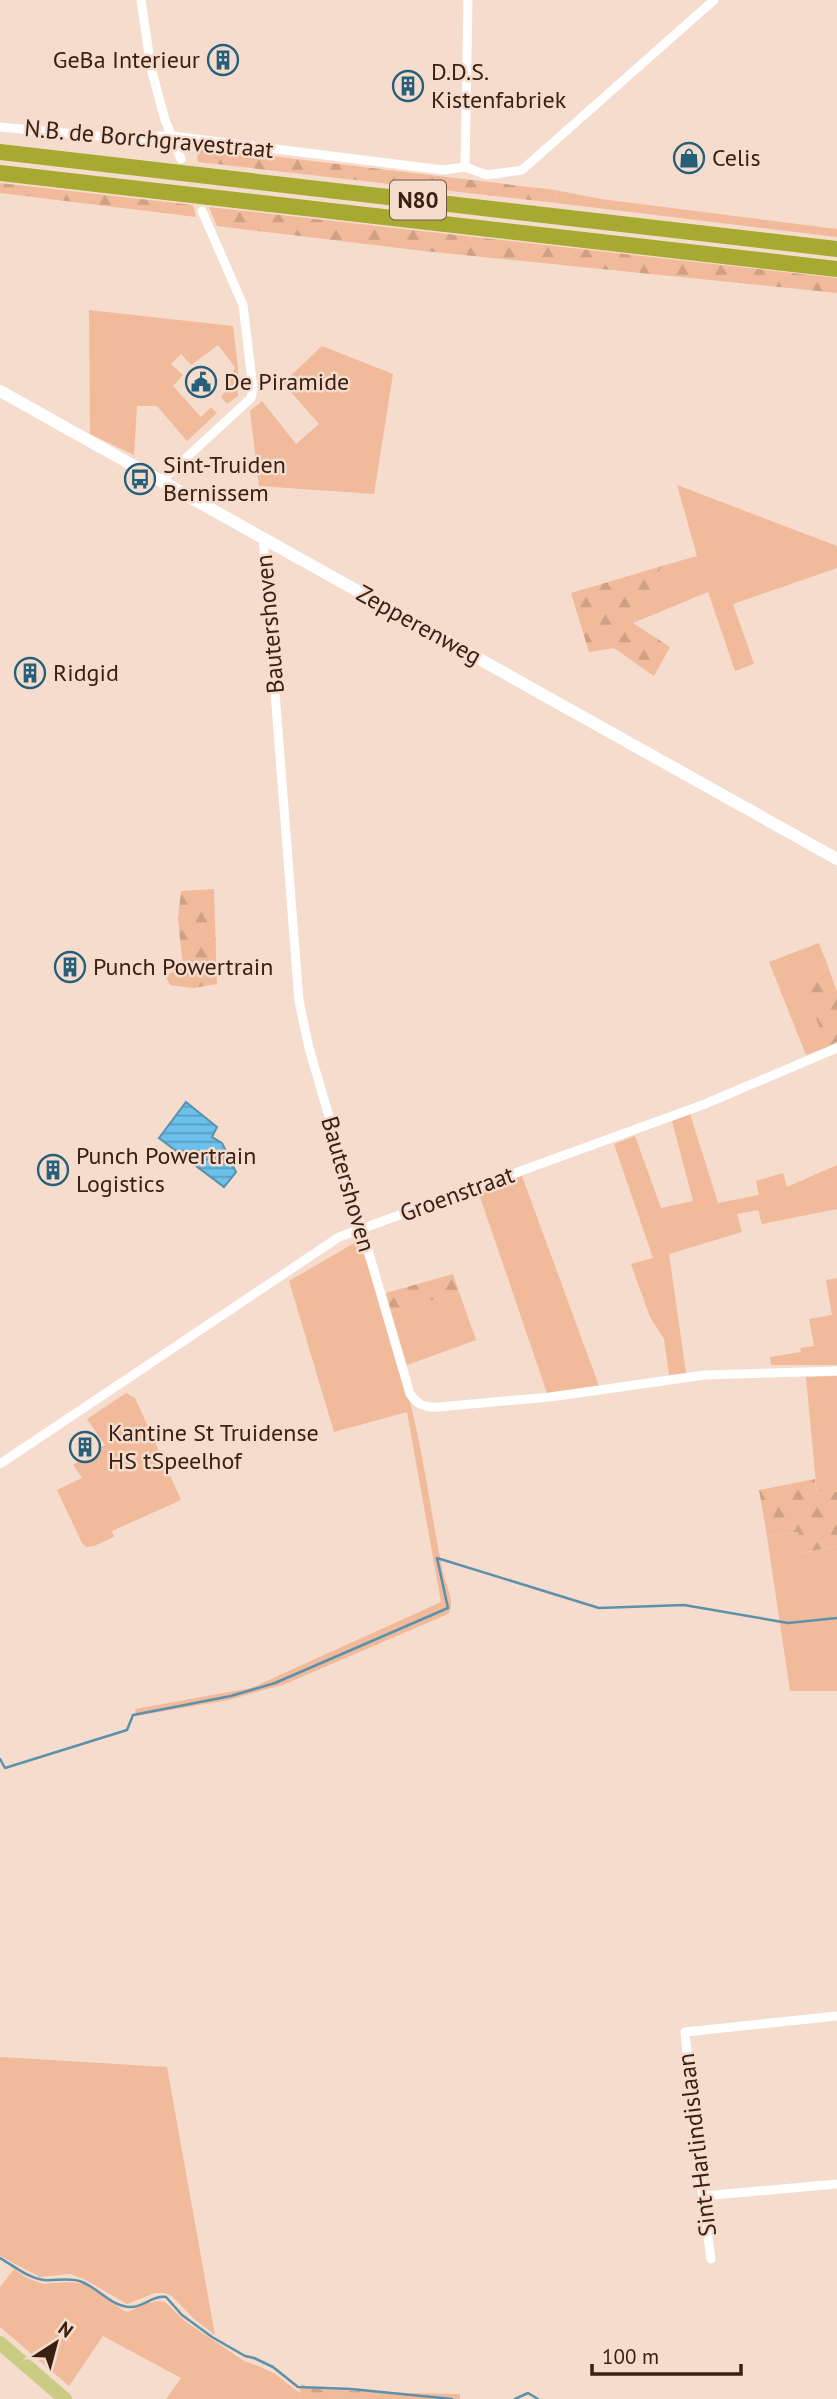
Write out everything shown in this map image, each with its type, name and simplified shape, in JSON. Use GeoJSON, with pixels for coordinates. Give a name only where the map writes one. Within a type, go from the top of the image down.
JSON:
{"type":"FeatureCollection","features":[{"type":"Feature","properties":{"kind":"highway","name":"N80"},"geometry":{"type":"LineString","coordinates":[[0,152],[837,249]]}},
{"type":"Feature","properties":{"kind":"highway","name":"N80"},"geometry":{"type":"LineString","coordinates":[[0,173],[837,270]]}},
{"type":"Feature","properties":{"kind":"main road"},"geometry":{"type":"LineString","coordinates":[[0,2343],[65,2399]]}},
{"type":"Feature","properties":{"kind":"street"},"geometry":{"type":"LineString","coordinates":[[141,0],[151,68],[165,120],[181,159]]}},
{"type":"Feature","properties":{"kind":"street"},"geometry":{"type":"LineString","coordinates":[[465,167],[468,0]]}},
{"type":"Feature","properties":{"kind":"street","name":"N.B. de Borchgravestraat"},"geometry":{"type":"LineString","coordinates":[[0,127],[141,140],[172,136],[443,170],[465,167],[487,175],[522,170],[714,0]]}},
{"type":"Feature","properties":{"kind":"street"},"geometry":{"type":"LineString","coordinates":[[161,481],[246,405],[253,389],[243,305],[202,211]]}},
{"type":"Feature","properties":{"kind":"street","name":"Zepperenweg"},"geometry":{"type":"LineString","coordinates":[[0,391],[837,859]]}},
{"type":"Feature","properties":{"kind":"street","name":"Bautershoven"},"geometry":{"type":"LineString","coordinates":[[262,538],[299,1001],[309,1048],[377,1287],[410,1394],[415,1402],[427,1408],[550,1397],[705,1375],[837,1371]]}},
{"type":"Feature","properties":{"kind":"street","name":"Groenstraat"},"geometry":{"type":"LineString","coordinates":[[1,1461],[339,1237],[705,1104],[837,1048]]}},
{"type":"Feature","properties":{"kind":"street","name":"Sint-Harlindislaan"},"geometry":{"type":"LineString","coordinates":[[711,2259],[684,2032],[837,2016]]}},
{"type":"Feature","properties":{"kind":"street"},"geometry":{"type":"LineString","coordinates":[[703,2196],[837,2184]]}},
{"type":"Feature","properties":{"kind":"green space"},"geometry":{"type":"Polygon","coordinates":[[[204,148],[555,190],[557,203],[198,162],[197,156],[204,148]]]}},
{"type":"Feature","properties":{"kind":"green space"},"geometry":{"type":"Polygon","coordinates":[[[0,183],[193,205],[196,217],[0,193],[0,183]]]}},
{"type":"Feature","properties":{"kind":"green space"},"geometry":{"type":"Polygon","coordinates":[[[555,190],[601,199],[837,229],[837,237],[557,203],[555,190]]]}},
{"type":"Feature","properties":{"kind":"green space"},"geometry":{"type":"Polygon","coordinates":[[[209,207],[837,278],[837,293],[424,251],[217,226],[209,207]]]}},
{"type":"Feature","properties":{"kind":"green space"},"geometry":{"type":"Polygon","coordinates":[[[89,310],[233,326],[238,396],[227,404],[221,397],[235,367],[218,345],[191,365],[181,354],[171,364],[183,375],[173,386],[201,417],[211,407],[217,413],[187,441],[157,406],[137,406],[134,455],[90,434],[89,310]]]}},
{"type":"Feature","properties":{"kind":"green space"},"geometry":{"type":"Polygon","coordinates":[[[322,346],[393,374],[374,494],[259,486],[250,411],[262,401],[296,444],[319,424],[283,383],[322,346]]]}},
{"type":"Feature","properties":{"kind":"green space"},"geometry":{"type":"Polygon","coordinates":[[[677,485],[837,546],[837,568],[733,604],[754,664],[735,671],[708,592],[633,623],[662,566],[697,556],[677,485]]]}},
{"type":"Feature","properties":{"kind":"green space"},"geometry":{"type":"Polygon","coordinates":[[[662,566],[633,623],[670,647],[654,676],[614,648],[589,652],[571,593],[662,566]]]}},
{"type":"Feature","properties":{"kind":"green space"},"geometry":{"type":"Polygon","coordinates":[[[214,889],[217,984],[193,988],[170,985],[165,975],[183,968],[178,919],[181,891],[214,889]]]}},
{"type":"Feature","properties":{"kind":"green space"},"geometry":{"type":"Polygon","coordinates":[[[819,943],[829,969],[802,980],[827,1047],[806,1055],[769,962],[819,943]]]}},
{"type":"Feature","properties":{"kind":"green space"},"geometry":{"type":"Polygon","coordinates":[[[829,969],[837,992],[837,1042],[827,1047],[801,979],[829,969]]]}},
{"type":"Feature","properties":{"kind":"green space"},"geometry":{"type":"Polygon","coordinates":[[[690,1114],[718,1203],[759,1195],[756,1181],[783,1173],[787,1187],[837,1165],[837,1209],[762,1224],[758,1210],[737,1214],[742,1232],[669,1254],[686,1373],[669,1375],[664,1339],[650,1317],[631,1264],[653,1258],[614,1144],[635,1136],[661,1208],[693,1201],[672,1121],[690,1114]]]}},
{"type":"Feature","properties":{"kind":"green space"},"geometry":{"type":"Polygon","coordinates":[[[522,1176],[599,1386],[547,1393],[478,1191],[522,1176]]]}},
{"type":"Feature","properties":{"kind":"green space"},"geometry":{"type":"Polygon","coordinates":[[[356,1242],[361,1246],[407,1389],[443,1573],[451,1600],[450,1610],[448,1614],[285,1684],[229,1700],[136,1716],[135,1709],[251,1688],[441,1602],[407,1412],[334,1432],[289,1281],[356,1242]]]}},
{"type":"Feature","properties":{"kind":"green space"},"geometry":{"type":"Polygon","coordinates":[[[453,1274],[459,1292],[391,1312],[386,1293],[453,1274]]]}},
{"type":"Feature","properties":{"kind":"green space"},"geometry":{"type":"Polygon","coordinates":[[[837,1278],[837,1365],[771,1365],[770,1357],[801,1352],[800,1348],[814,1346],[809,1319],[832,1315],[826,1280],[837,1278]]]}},
{"type":"Feature","properties":{"kind":"green space"},"geometry":{"type":"Polygon","coordinates":[[[459,1292],[476,1340],[407,1365],[391,1312],[459,1292]]]}},
{"type":"Feature","properties":{"kind":"green space"},"geometry":{"type":"Polygon","coordinates":[[[837,1376],[837,1492],[817,1494],[806,1377],[837,1376]]]}},
{"type":"Feature","properties":{"kind":"green space"},"geometry":{"type":"Polygon","coordinates":[[[126,1393],[135,1398],[181,1500],[112,1531],[114,1537],[86,1547],[57,1490],[82,1478],[73,1465],[105,1445],[87,1419],[126,1393]]]}},
{"type":"Feature","properties":{"kind":"green space"},"geometry":{"type":"Polygon","coordinates":[[[815,1479],[817,1494],[837,1492],[837,1546],[802,1553],[798,1532],[767,1536],[759,1490],[815,1479]]]}},
{"type":"Feature","properties":{"kind":"green space"},"geometry":{"type":"Polygon","coordinates":[[[799,1532],[803,1553],[837,1546],[837,1691],[790,1691],[767,1536],[799,1532]]]}},
{"type":"Feature","properties":{"kind":"green space"},"geometry":{"type":"Polygon","coordinates":[[[0,2057],[167,2067],[215,2335],[193,2318],[172,2296],[165,2293],[155,2293],[127,2304],[84,2279],[70,2274],[40,2277],[0,2256],[0,2057]]]}},
{"type":"Feature","properties":{"kind":"green space"},"geometry":{"type":"Polygon","coordinates":[[[14,2269],[43,2284],[86,2284],[128,2312],[147,2303],[165,2302],[186,2322],[244,2361],[275,2374],[300,2393],[299,2399],[166,2399],[181,2378],[103,2336],[69,2386],[0,2327],[0,2287],[14,2269]]]}},
{"type":"Feature","properties":{"kind":"green space"},"geometry":{"type":"Polygon","coordinates":[[[301,2384],[313,2389],[403,2393],[403,2399],[299,2399],[301,2384]]]}},
{"type":"Feature","properties":{"kind":"green space"},"geometry":{"type":"Polygon","coordinates":[[[403,2393],[460,2394],[460,2399],[403,2399],[403,2393]]]}},
{"type":"Feature","properties":{"kind":"water"},"geometry":{"type":"Polygon","coordinates":[[[186,1102],[217,1127],[212,1137],[222,1143],[236,1172],[224,1187],[159,1138],[186,1102]]]}},
{"type":"Feature","properties":{"kind":"waterway"},"geometry":{"type":"LineString","coordinates":[[0,1759],[5,1768],[127,1730],[133,1715],[231,1696],[275,1683],[448,1608],[437,1558],[599,1608],[684,1605],[788,1623],[837,1618]]}},
{"type":"Feature","properties":{"kind":"waterway"},"geometry":{"type":"LineString","coordinates":[[0,2258],[38,2279],[82,2282],[123,2306],[139,2306],[166,2297],[182,2315],[212,2337],[245,2356],[273,2367],[298,2387],[351,2389],[452,2399]]}},
{"type":"Feature","properties":{"kind":"waterway"},"geometry":{"type":"LineString","coordinates":[[515,2399],[528,2393],[538,2399]]}},
{"type":"Feature","properties":{"kind":"place","name":"GeBa Interieur"},"geometry":{"type":"Point","coordinates":[223,60]}},
{"type":"Feature","properties":{"kind":"place","name":"D.D.S. Kistenfabriek"},"geometry":{"type":"Point","coordinates":[408,86]}},
{"type":"Feature","properties":{"kind":"place","name":"Celis"},"geometry":{"type":"Point","coordinates":[689,158]}},
{"type":"Feature","properties":{"kind":"place","name":"De Piramide"},"geometry":{"type":"Point","coordinates":[201,382]}},
{"type":"Feature","properties":{"kind":"place","name":"Sint-Truiden Bernissem"},"geometry":{"type":"Point","coordinates":[140,479]}},
{"type":"Feature","properties":{"kind":"place","name":"Ridgid"},"geometry":{"type":"Point","coordinates":[30,673]}},
{"type":"Feature","properties":{"kind":"place","name":"Punch Powertrain"},"geometry":{"type":"Point","coordinates":[70,967]}},
{"type":"Feature","properties":{"kind":"place","name":"Punch Powertrain Logistics"},"geometry":{"type":"Point","coordinates":[53,1170]}},
{"type":"Feature","properties":{"kind":"place","name":"Kantine St Truidense HS tSpeelhof"},"geometry":{"type":"Point","coordinates":[85,1447]}}]}
